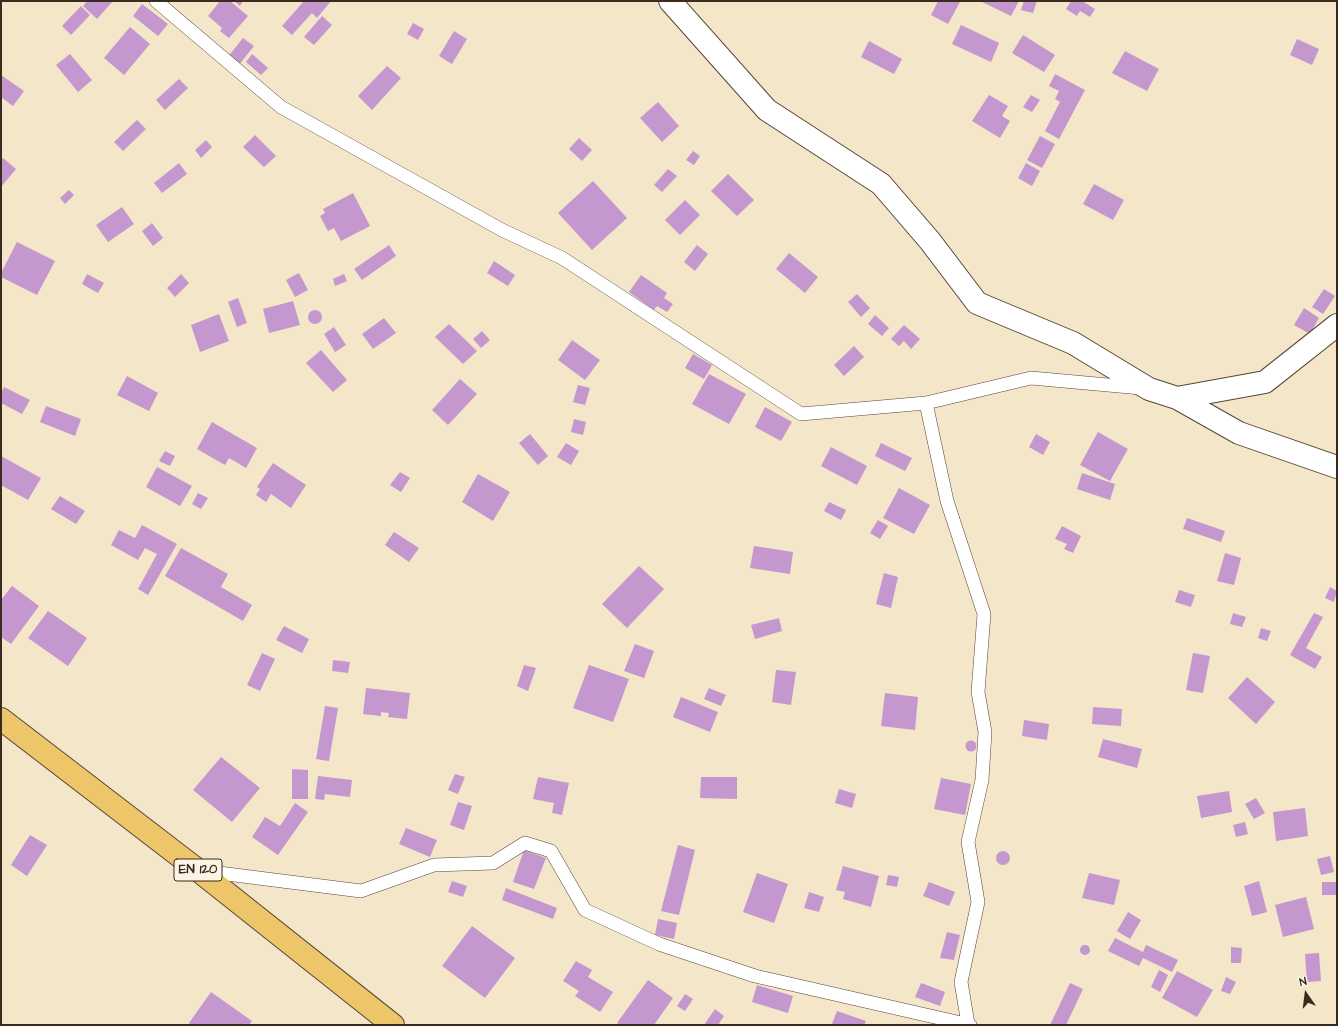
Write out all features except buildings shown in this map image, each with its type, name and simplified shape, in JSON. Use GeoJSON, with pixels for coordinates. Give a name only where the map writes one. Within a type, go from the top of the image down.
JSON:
{"type":"FeatureCollection","features":[{"type":"Feature","properties":{"kind":"main road","name":"EN 120"},"geometry":{"type":"LineString","coordinates":[[1,719],[199,871],[393,1025]]}},
{"type":"Feature","properties":{"kind":"street"},"geometry":{"type":"LineString","coordinates":[[670,1],[766,110],[881,184],[930,241],[977,303],[1073,343],[1149,389],[1177,398],[1239,432],[1337,467]]}},
{"type":"Feature","properties":{"kind":"street"},"geometry":{"type":"LineString","coordinates":[[1177,398],[1264,382],[1337,325]]}},
{"type":"Feature","properties":{"kind":"lane"},"geometry":{"type":"LineString","coordinates":[[156,1],[281,107],[502,230],[562,258],[801,414],[926,403],[1031,378],[1149,389]]}},
{"type":"Feature","properties":{"kind":"lane"},"geometry":{"type":"LineString","coordinates":[[199,871],[361,891],[434,865],[493,863],[525,843],[551,851],[585,910],[659,944],[755,976],[969,1025],[961,982],[978,902],[968,842],[982,780],[985,732],[978,692],[984,614],[947,501],[926,403]]}}]}
